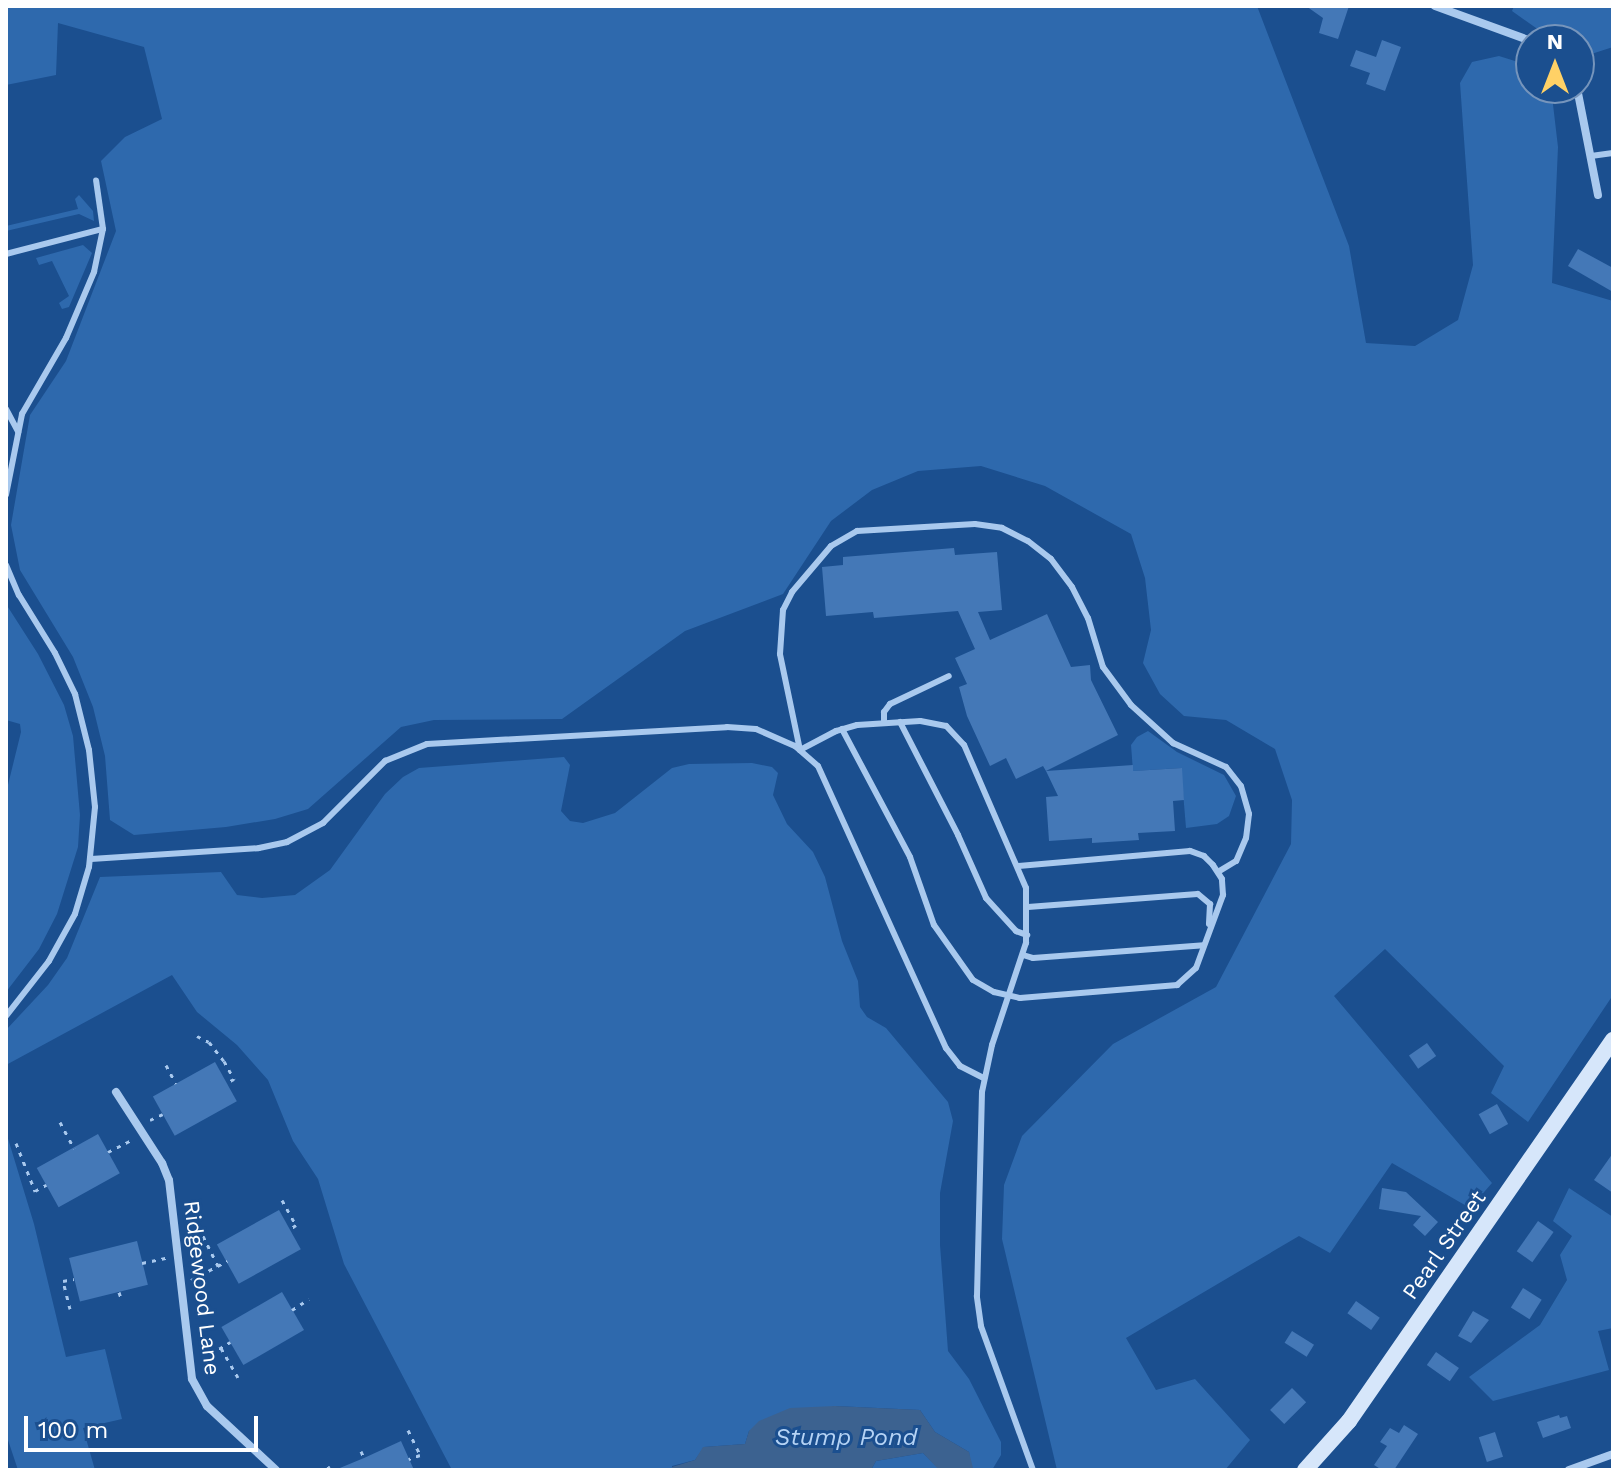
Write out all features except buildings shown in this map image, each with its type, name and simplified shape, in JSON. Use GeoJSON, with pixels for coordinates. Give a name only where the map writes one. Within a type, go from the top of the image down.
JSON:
{"type":"FeatureCollection","features":[{"type":"Feature","properties":{"kind":"main road","name":"Pearl Street"},"geometry":{"type":"LineString","coordinates":[[1305,1470],[1349,1421],[1613,1040]]}},
{"type":"Feature","properties":{"kind":"street"},"geometry":{"type":"LineString","coordinates":[[1435,6],[1515,35]]}},
{"type":"Feature","properties":{"kind":"street"},"geometry":{"type":"LineString","coordinates":[[1580,104],[1598,195]]}},
{"type":"Feature","properties":{"kind":"street","name":"Ridgewood Lane"},"geometry":{"type":"LineString","coordinates":[[116,1092],[142,1129],[169,1180],[189,1367],[207,1406],[276,1470]]}},
{"type":"Feature","properties":{"kind":"street"},"geometry":{"type":"LineString","coordinates":[[1569,1470],[1613,1454]]}},
{"type":"Feature","properties":{"kind":"lane"},"geometry":{"type":"LineString","coordinates":[[1591,156],[1613,153]]}},
{"type":"Feature","properties":{"kind":"lane"},"geometry":{"type":"LineString","coordinates":[[6,495],[22,414],[70,329],[94,272],[103,229],[96,180]]}},
{"type":"Feature","properties":{"kind":"lane"},"geometry":{"type":"LineString","coordinates":[[6,254],[103,229]]}},
{"type":"Feature","properties":{"kind":"lane"},"geometry":{"type":"LineString","coordinates":[[6,409],[18,432]]}},
{"type":"Feature","properties":{"kind":"lane"},"geometry":{"type":"LineString","coordinates":[[800,750],[782,677],[780,629],[786,602],[819,558],[831,546],[857,531],[962,523],[1002,528],[1028,541],[1061,572],[1088,618],[1103,667],[1131,705],[1173,743],[1226,767],[1237,779],[1249,814],[1246,838],[1236,861],[1218,872]]}},
{"type":"Feature","properties":{"kind":"lane"},"geometry":{"type":"LineString","coordinates":[[6,565],[19,595],[62,666],[83,723],[95,807],[91,859],[83,891],[64,937],[6,1016]]}},
{"type":"Feature","properties":{"kind":"lane"},"geometry":{"type":"LineString","coordinates":[[884,723],[884,712],[890,704],[949,676]]}},
{"type":"Feature","properties":{"kind":"lane"},"geometry":{"type":"LineString","coordinates":[[800,750],[842,729],[900,722],[939,724],[959,737],[1019,866],[1028,907],[1027,935],[984,1078],[978,1317],[1033,1470]]}},
{"type":"Feature","properties":{"kind":"lane"},"geometry":{"type":"LineString","coordinates":[[900,722],[958,835],[986,898],[1018,933],[1027,935]]}},
{"type":"Feature","properties":{"kind":"lane"},"geometry":{"type":"LineString","coordinates":[[91,859],[259,848],[287,842],[323,823],[385,761],[427,744],[727,727],[756,729],[800,750],[818,766],[951,1057],[965,1070],[984,1078]]}},
{"type":"Feature","properties":{"kind":"lane"},"geometry":{"type":"LineString","coordinates":[[842,729],[910,857],[934,925],[973,980],[1008,998],[1177,985],[1196,968],[1223,895],[1218,872],[1204,856],[1190,851],[1019,866]]}},
{"type":"Feature","properties":{"kind":"lane"},"geometry":{"type":"LineString","coordinates":[[1028,907],[1198,894],[1210,904],[1209,928]]}},
{"type":"Feature","properties":{"kind":"lane"},"geometry":{"type":"LineString","coordinates":[[1023,955],[1033,958],[1204,945]]}},
{"type":"Feature","properties":{"kind":"lane"},"geometry":{"type":"LineString","coordinates":[[110,1083],[116,1092]]}},
{"type":"Feature","properties":{"kind":"path"},"geometry":{"type":"LineString","coordinates":[[197,1036],[209,1042],[224,1061],[234,1079],[226,1083]]}},
{"type":"Feature","properties":{"kind":"path"},"geometry":{"type":"LineString","coordinates":[[166,1065],[176,1084]]}},
{"type":"Feature","properties":{"kind":"path"},"geometry":{"type":"LineString","coordinates":[[108,1152],[163,1114]]}},
{"type":"Feature","properties":{"kind":"path"},"geometry":{"type":"LineString","coordinates":[[60,1122],[74,1148]]}},
{"type":"Feature","properties":{"kind":"path"},"geometry":{"type":"LineString","coordinates":[[16,1143],[35,1191],[46,1185]]}},
{"type":"Feature","properties":{"kind":"path"},"geometry":{"type":"LineString","coordinates":[[282,1200],[296,1225],[290,1229]]}},
{"type":"Feature","properties":{"kind":"path"},"geometry":{"type":"LineString","coordinates":[[194,1218],[218,1266]]}},
{"type":"Feature","properties":{"kind":"path"},"geometry":{"type":"LineString","coordinates":[[142,1263],[179,1255]]}},
{"type":"Feature","properties":{"kind":"path"},"geometry":{"type":"LineString","coordinates":[[182,1286],[227,1261]]}},
{"type":"Feature","properties":{"kind":"path"},"geometry":{"type":"LineString","coordinates":[[70,1309],[63,1281],[74,1279]]}},
{"type":"Feature","properties":{"kind":"path"},"geometry":{"type":"LineString","coordinates":[[119,1292],[121,1298]]}},
{"type":"Feature","properties":{"kind":"path"},"geometry":{"type":"LineString","coordinates":[[292,1310],[309,1299]]}},
{"type":"Feature","properties":{"kind":"path"},"geometry":{"type":"LineString","coordinates":[[189,1367],[230,1342]]}},
{"type":"Feature","properties":{"kind":"path"},"geometry":{"type":"LineString","coordinates":[[221,1348],[238,1378]]}},
{"type":"Feature","properties":{"kind":"path"},"geometry":{"type":"LineString","coordinates":[[408,1430],[420,1455],[409,1459]]}},
{"type":"Feature","properties":{"kind":"path"},"geometry":{"type":"LineString","coordinates":[[361,1451],[364,1458]]}},
{"type":"Feature","properties":{"kind":"shaded area"},"geometry":{"type":"Polygon","coordinates":[[[6,6],[1257,6],[1349,246],[1366,343],[1415,346],[1458,320],[1473,265],[1460,83],[1472,62],[1499,56],[1515,61],[1515,104],[1553,104],[1558,147],[1552,283],[1613,301],[1613,995],[1528,1122],[1491,1093],[1504,1066],[1385,949],[1334,996],[1492,1183],[1470,1208],[1392,1163],[1330,1253],[1299,1236],[1126,1338],[1156,1390],[1195,1379],[1250,1440],[1225,1470],[1057,1470],[1002,1239],[1004,1185],[1022,1136],[1113,1044],[1216,987],[1291,844],[1292,800],[1275,749],[1226,720],[1184,716],[1160,694],[1143,663],[1151,630],[1145,578],[1131,534],[1045,486],[981,466],[918,471],[872,490],[831,521],[783,594],[685,631],[562,719],[434,720],[401,727],[308,809],[275,819],[226,827],[134,835],[110,820],[105,756],[93,707],[73,657],[20,570],[11,525],[30,415],[66,361],[116,231],[101,161],[125,137],[162,119],[144,47],[58,23],[56,75],[6,85],[6,6]]]}},
{"type":"Feature","properties":{"kind":"shaded area"},"geometry":{"type":"Polygon","coordinates":[[[1514,6],[1613,6],[1613,47],[1595,53],[1595,24],[1530,24],[1512,11],[1514,6]]]}},
{"type":"Feature","properties":{"kind":"shaded area"},"geometry":{"type":"Polygon","coordinates":[[[79,195],[93,211],[94,221],[79,214],[6,231],[6,226],[78,209],[75,199],[79,195]]]}},
{"type":"Feature","properties":{"kind":"shaded area"},"geometry":{"type":"Polygon","coordinates":[[[83,245],[92,253],[69,307],[62,309],[59,303],[69,296],[52,261],[39,265],[36,258],[83,245]]]}},
{"type":"Feature","properties":{"kind":"shaded area"},"geometry":{"type":"Polygon","coordinates":[[[6,604],[38,654],[64,705],[73,736],[80,815],[78,847],[57,914],[39,949],[6,992],[6,793],[21,732],[20,724],[6,720],[6,604]]]}},
{"type":"Feature","properties":{"kind":"shaded area"},"geometry":{"type":"Polygon","coordinates":[[[1148,731],[1177,752],[1224,775],[1236,796],[1229,816],[1217,824],[1186,828],[1181,768],[1133,771],[1131,745],[1148,731]]]}},
{"type":"Feature","properties":{"kind":"shaded area"},"geometry":{"type":"Polygon","coordinates":[[[564,757],[570,765],[561,811],[570,821],[583,823],[615,813],[672,768],[689,764],[752,763],[772,767],[778,773],[773,795],[787,824],[813,852],[825,877],[842,941],[858,981],[860,1007],[867,1017],[886,1028],[948,1102],[953,1121],[940,1193],[940,1245],[948,1351],[969,1379],[1001,1442],[1001,1455],[992,1470],[971,1470],[969,1452],[935,1432],[920,1410],[835,1406],[749,1431],[745,1444],[704,1447],[695,1460],[672,1466],[672,1470],[452,1470],[344,1264],[318,1179],[293,1141],[268,1080],[237,1045],[197,1012],[172,975],[6,1065],[6,1030],[48,985],[67,958],[100,877],[221,872],[237,895],[262,898],[295,895],[330,870],[385,794],[403,777],[419,768],[564,757]]]}},
{"type":"Feature","properties":{"kind":"shaded area"},"geometry":{"type":"Polygon","coordinates":[[[6,1132],[34,1224],[66,1357],[105,1349],[122,1419],[83,1428],[95,1470],[18,1470],[6,1434],[6,1132]]]}},
{"type":"Feature","properties":{"kind":"shaded area"},"geometry":{"type":"Polygon","coordinates":[[[1569,1188],[1613,1217],[1613,1328],[1598,1331],[1609,1370],[1493,1401],[1469,1377],[1540,1325],[1567,1280],[1560,1255],[1572,1236],[1553,1221],[1569,1188]]]}},
{"type":"Feature","properties":{"kind":"shaded area"},"geometry":{"type":"Polygon","coordinates":[[[923,1453],[940,1470],[871,1470],[876,1461],[923,1453]]]}},
{"type":"Feature","properties":{"kind":"water","name":"Stump Pond"},"geometry":{"type":"Polygon","coordinates":[[[835,1406],[920,1410],[935,1432],[969,1452],[973,1468],[939,1470],[923,1453],[876,1461],[871,1470],[672,1470],[672,1467],[695,1460],[703,1447],[745,1444],[749,1431],[759,1421],[790,1408],[835,1406]]]}}]}
